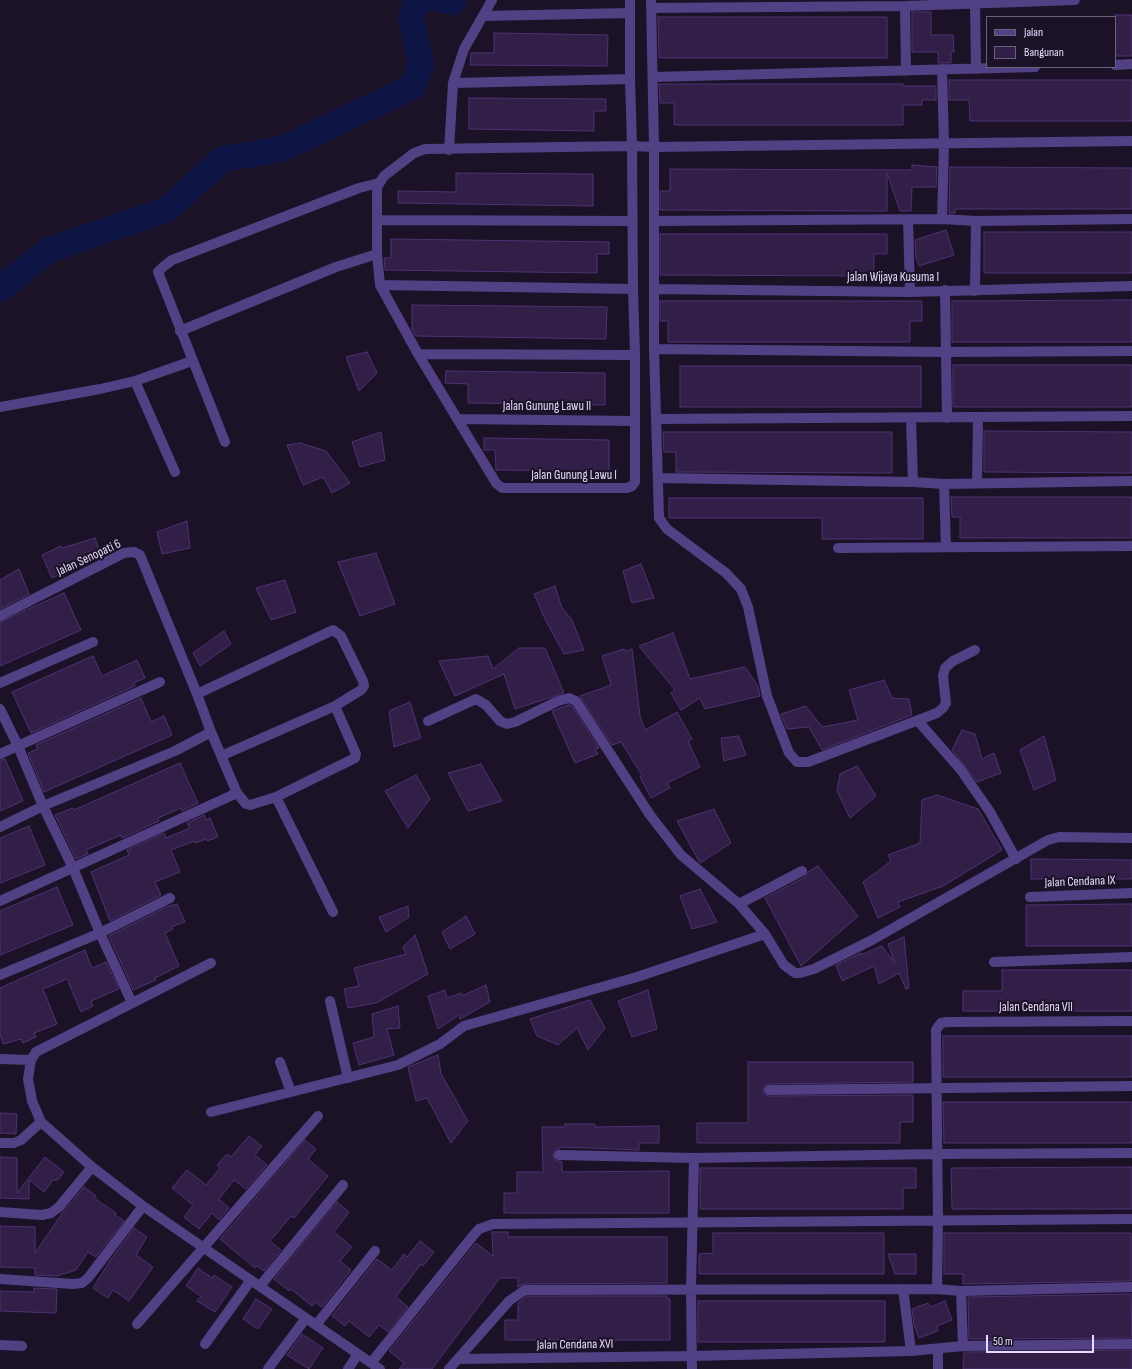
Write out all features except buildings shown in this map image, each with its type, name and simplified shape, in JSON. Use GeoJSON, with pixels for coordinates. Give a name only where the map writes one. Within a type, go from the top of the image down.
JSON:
{"type":"FeatureCollection","features":[{"type":"Feature","properties":{"kind":"street"},"geometry":{"type":"LineString","coordinates":[[449,150],[453,83],[464,50],[492,0]]}},
{"type":"Feature","properties":{"kind":"street"},"geometry":{"type":"LineString","coordinates":[[630,0],[635,421]]}},
{"type":"Feature","properties":{"kind":"street"},"geometry":{"type":"LineString","coordinates":[[975,650],[948,665],[943,676],[945,706],[937,713],[808,762],[797,762],[788,753],[767,696],[748,607],[742,589],[731,577],[662,523],[658,511],[657,419],[654,349],[654,147],[651,4],[905,6],[941,2],[1075,0]]}},
{"type":"Feature","properties":{"kind":"street"},"geometry":{"type":"LineString","coordinates":[[975,2],[976,69]]}},
{"type":"Feature","properties":{"kind":"street"},"geometry":{"type":"LineString","coordinates":[[905,6],[906,71]]}},
{"type":"Feature","properties":{"kind":"street"},"geometry":{"type":"LineString","coordinates":[[484,16],[630,13]]}},
{"type":"Feature","properties":{"kind":"street"},"geometry":{"type":"LineString","coordinates":[[1116,65],[1132,64]]}},
{"type":"Feature","properties":{"kind":"street"},"geometry":{"type":"LineString","coordinates":[[653,77],[1006,68]]}},
{"type":"Feature","properties":{"kind":"street"},"geometry":{"type":"LineString","coordinates":[[942,69],[944,144],[942,219]]}},
{"type":"Feature","properties":{"kind":"street"},"geometry":{"type":"LineString","coordinates":[[453,83],[630,78]]}},
{"type":"Feature","properties":{"kind":"street"},"geometry":{"type":"LineString","coordinates":[[459,420],[418,354],[380,285],[377,254],[377,187],[384,176],[414,153],[425,149],[449,150],[632,146],[654,147],[1132,141]]}},
{"type":"Feature","properties":{"kind":"street"},"geometry":{"type":"LineString","coordinates":[[225,442],[160,281],[158,272],[162,266],[172,260],[359,188],[380,183]]}},
{"type":"Feature","properties":{"kind":"street"},"geometry":{"type":"LineString","coordinates":[[654,221],[908,219],[976,221],[1132,219]]}},
{"type":"Feature","properties":{"kind":"street"},"geometry":{"type":"LineString","coordinates":[[908,219],[910,292]]}},
{"type":"Feature","properties":{"kind":"street"},"geometry":{"type":"LineString","coordinates":[[378,220],[632,221]]}},
{"type":"Feature","properties":{"kind":"street"},"geometry":{"type":"LineString","coordinates":[[975,291],[976,221]]}},
{"type":"Feature","properties":{"kind":"street"},"geometry":{"type":"LineString","coordinates":[[180,330],[336,267],[377,254]]}},
{"type":"Feature","properties":{"kind":"street"},"geometry":{"type":"LineString","coordinates":[[380,285],[633,289]]}},
{"type":"Feature","properties":{"kind":"street","name":"Jalan Wijaya Kusuma I"},"geometry":{"type":"LineString","coordinates":[[655,289],[910,292],[1132,286]]}},
{"type":"Feature","properties":{"kind":"street"},"geometry":{"type":"LineString","coordinates":[[945,290],[947,418]]}},
{"type":"Feature","properties":{"kind":"street"},"geometry":{"type":"LineString","coordinates":[[654,349],[945,352],[1132,351]]}},
{"type":"Feature","properties":{"kind":"street"},"geometry":{"type":"LineString","coordinates":[[418,354],[635,355]]}},
{"type":"Feature","properties":{"kind":"street"},"geometry":{"type":"LineString","coordinates":[[0,407],[100,389],[135,381],[192,361]]}},
{"type":"Feature","properties":{"kind":"street"},"geometry":{"type":"LineString","coordinates":[[135,381],[175,472]]}},
{"type":"Feature","properties":{"kind":"street"},"geometry":{"type":"LineString","coordinates":[[657,419],[911,419],[1132,416]]}},
{"type":"Feature","properties":{"kind":"street"},"geometry":{"type":"LineString","coordinates":[[977,483],[978,418]]}},
{"type":"Feature","properties":{"kind":"street"},"geometry":{"type":"LineString","coordinates":[[911,419],[913,482]]}},
{"type":"Feature","properties":{"kind":"street","name":"Jalan Gunung Lawu II"},"geometry":{"type":"LineString","coordinates":[[459,420],[635,421]]}},
{"type":"Feature","properties":{"kind":"street","name":"Jalan Gunung Lawu I"},"geometry":{"type":"LineString","coordinates":[[459,420],[496,483],[502,488],[508,489],[627,488],[634,484],[636,478],[635,421]]}},
{"type":"Feature","properties":{"kind":"street"},"geometry":{"type":"LineString","coordinates":[[658,478],[913,482],[944,484],[1132,481]]}},
{"type":"Feature","properties":{"kind":"street"},"geometry":{"type":"LineString","coordinates":[[944,484],[946,548]]}},
{"type":"Feature","properties":{"kind":"street"},"geometry":{"type":"LineString","coordinates":[[838,548],[1132,546]]}},
{"type":"Feature","properties":{"kind":"street","name":"Jalan Senopati 6"},"geometry":{"type":"LineString","coordinates":[[0,616],[124,553],[134,552],[141,558],[237,793]]}},
{"type":"Feature","properties":{"kind":"street"},"geometry":{"type":"LineString","coordinates":[[197,694],[333,630],[341,636],[364,684],[361,690],[335,706],[221,756]]}},
{"type":"Feature","properties":{"kind":"street"},"geometry":{"type":"LineString","coordinates":[[0,683],[92,642]]}},
{"type":"Feature","properties":{"kind":"street"},"geometry":{"type":"LineString","coordinates":[[0,754],[160,682]]}},
{"type":"Feature","properties":{"kind":"street"},"geometry":{"type":"LineString","coordinates":[[428,721],[476,699],[486,704],[500,721],[507,724],[558,701],[572,699],[580,706],[650,815],[681,855],[739,904],[765,934],[784,965],[789,969],[800,973],[814,970],[872,940],[1048,840],[1059,837],[1132,838]]}},
{"type":"Feature","properties":{"kind":"street"},"geometry":{"type":"LineString","coordinates":[[0,901],[237,793],[246,804],[250,805],[276,797],[355,758],[356,754],[335,706]]}},
{"type":"Feature","properties":{"kind":"street"},"geometry":{"type":"LineString","coordinates":[[0,709],[18,746],[43,806],[73,868],[100,933],[132,1003]]}},
{"type":"Feature","properties":{"kind":"street"},"geometry":{"type":"LineString","coordinates":[[918,721],[962,770],[990,812],[1016,859]]}},
{"type":"Feature","properties":{"kind":"street"},"geometry":{"type":"LineString","coordinates":[[0,827],[43,806],[175,751],[211,732]]}},
{"type":"Feature","properties":{"kind":"street"},"geometry":{"type":"LineString","coordinates":[[276,797],[333,912]]}},
{"type":"Feature","properties":{"kind":"street"},"geometry":{"type":"LineString","coordinates":[[739,904],[802,871]]}},
{"type":"Feature","properties":{"kind":"street","name":"Jalan Cendana IX"},"geometry":{"type":"LineString","coordinates":[[1030,897],[1132,893]]}},
{"type":"Feature","properties":{"kind":"street"},"geometry":{"type":"LineString","coordinates":[[0,975],[100,933],[170,898]]}},
{"type":"Feature","properties":{"kind":"street"},"geometry":{"type":"LineString","coordinates":[[211,1112],[398,1065],[417,1057],[464,1026],[637,977],[765,934]]}},
{"type":"Feature","properties":{"kind":"street"},"geometry":{"type":"LineString","coordinates":[[994,962],[1132,957]]}},
{"type":"Feature","properties":{"kind":"street"},"geometry":{"type":"LineString","coordinates":[[211,963],[36,1052],[31,1060],[29,1090],[41,1122],[92,1167],[144,1206],[380,1369]]}},
{"type":"Feature","properties":{"kind":"street"},"geometry":{"type":"LineString","coordinates":[[330,1001],[348,1078]]}},
{"type":"Feature","properties":{"kind":"street","name":"Jalan Cendana VII"},"geometry":{"type":"LineString","coordinates":[[935,1088],[936,1030],[941,1023],[1132,1021]]}},
{"type":"Feature","properties":{"kind":"street"},"geometry":{"type":"LineString","coordinates":[[0,1059],[31,1060]]}},
{"type":"Feature","properties":{"kind":"street"},"geometry":{"type":"LineString","coordinates":[[280,1062],[292,1092]]}},
{"type":"Feature","properties":{"kind":"street"},"geometry":{"type":"LineString","coordinates":[[769,1090],[1132,1086]]}},
{"type":"Feature","properties":{"kind":"street"},"geometry":{"type":"LineString","coordinates":[[935,1088],[938,1221],[937,1288]]}},
{"type":"Feature","properties":{"kind":"street"},"geometry":{"type":"LineString","coordinates":[[138,1324],[318,1116]]}},
{"type":"Feature","properties":{"kind":"street"},"geometry":{"type":"LineString","coordinates":[[0,1143],[8,1144],[21,1140],[41,1122]]}},
{"type":"Feature","properties":{"kind":"street"},"geometry":{"type":"LineString","coordinates":[[560,1155],[694,1158],[936,1154],[1132,1153]]}},
{"type":"Feature","properties":{"kind":"street"},"geometry":{"type":"LineString","coordinates":[[692,1369],[691,1288],[694,1158]]}},
{"type":"Feature","properties":{"kind":"street"},"geometry":{"type":"LineString","coordinates":[[0,1212],[42,1215],[51,1213],[59,1207],[92,1167]]}},
{"type":"Feature","properties":{"kind":"street"},"geometry":{"type":"LineString","coordinates":[[205,1344],[256,1283],[343,1186]]}},
{"type":"Feature","properties":{"kind":"street"},"geometry":{"type":"LineString","coordinates":[[0,1279],[73,1284],[82,1283],[88,1278],[144,1206]]}},
{"type":"Feature","properties":{"kind":"street"},"geometry":{"type":"LineString","coordinates":[[371,1363],[479,1229],[493,1224],[1132,1219]]}},
{"type":"Feature","properties":{"kind":"street"},"geometry":{"type":"LineString","coordinates":[[316,1325],[375,1251]]}},
{"type":"Feature","properties":{"kind":"street"},"geometry":{"type":"LineString","coordinates":[[450,1369],[510,1301],[525,1290],[937,1288],[961,1291],[1132,1287]]}},
{"type":"Feature","properties":{"kind":"street"},"geometry":{"type":"LineString","coordinates":[[903,1289],[911,1351]]}},
{"type":"Feature","properties":{"kind":"street"},"geometry":{"type":"LineString","coordinates":[[961,1291],[963,1346]]}},
{"type":"Feature","properties":{"kind":"street"},"geometry":{"type":"LineString","coordinates":[[268,1369],[306,1318]]}},
{"type":"Feature","properties":{"kind":"street","name":"Jalan Cendana XVI"},"geometry":{"type":"LineString","coordinates":[[458,1359],[692,1356],[911,1351],[963,1346],[1132,1344]]}},
{"type":"Feature","properties":{"kind":"street"},"geometry":{"type":"LineString","coordinates":[[0,1345],[22,1346]]}},
{"type":"Feature","properties":{"kind":"street"},"geometry":{"type":"LineString","coordinates":[[938,1349],[938,1369]]}},
{"type":"Feature","properties":{"kind":"street"},"geometry":{"type":"LineString","coordinates":[[348,1369],[358,1354]]}},
{"type":"Feature","properties":{"kind":"waterway"},"geometry":{"type":"LineString","coordinates":[[0,289],[49,250],[166,210],[223,159],[282,149],[412,87],[421,65],[411,17],[415,5],[423,0]]}},
{"type":"Feature","properties":{"kind":"waterway"},"geometry":{"type":"LineString","coordinates":[[440,0],[452,2],[454,0]]}}]}
